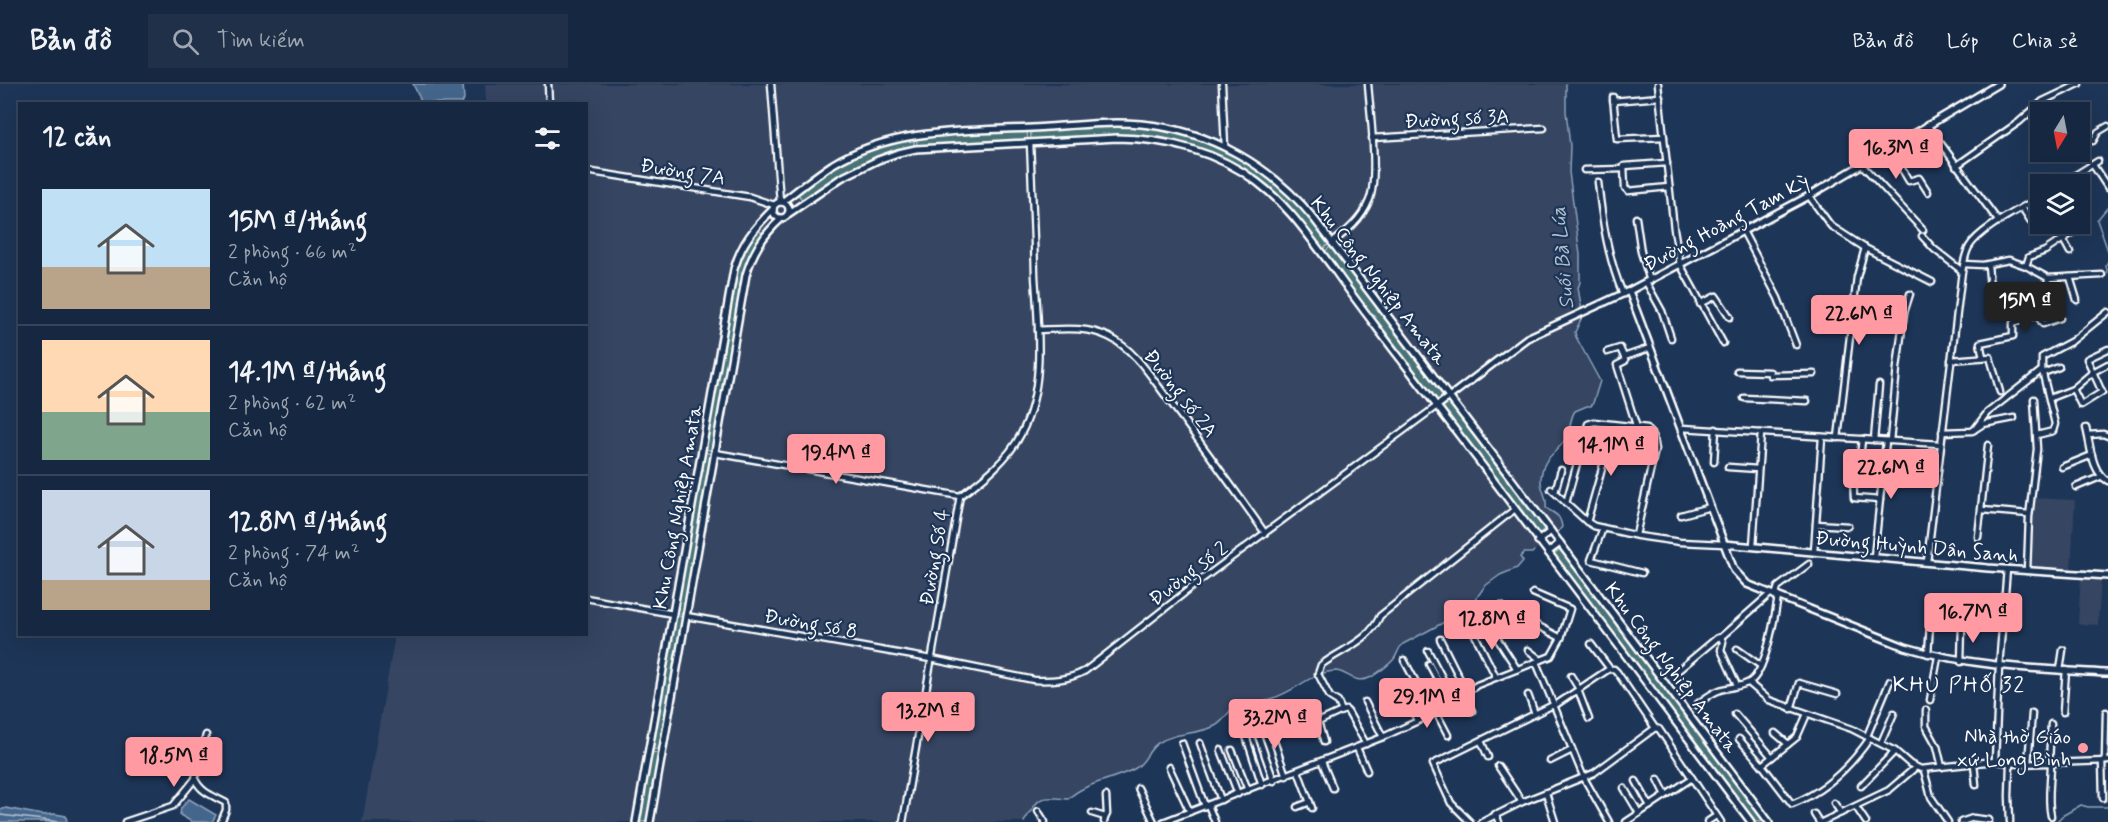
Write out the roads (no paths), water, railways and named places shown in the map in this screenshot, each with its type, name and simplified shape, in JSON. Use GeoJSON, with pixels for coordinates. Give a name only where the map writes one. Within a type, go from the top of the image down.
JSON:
{"type":"FeatureCollection","features":[{"type":"Feature","properties":{"kind":"street"},"geometry":{"type":"LineString","coordinates":[[548,84],[549,102]]}},
{"type":"Feature","properties":{"kind":"street"},"geometry":{"type":"LineString","coordinates":[[771,84],[777,205],[774,215],[781,219]]}},
{"type":"Feature","properties":{"kind":"street"},"geometry":{"type":"LineString","coordinates":[[1222,84],[1225,147]]}},
{"type":"Feature","properties":{"kind":"street"},"geometry":{"type":"LineString","coordinates":[[1321,252],[1353,226],[1369,201],[1373,181],[1368,84]]}},
{"type":"Feature","properties":{"kind":"street"},"geometry":{"type":"LineString","coordinates":[[1658,84],[1680,264],[1723,343]]}},
{"type":"Feature","properties":{"kind":"street"},"geometry":{"type":"LineString","coordinates":[[1985,84],[1990,90]]}},
{"type":"Feature","properties":{"kind":"street","name":"Đường Hoàng Tam Kỳ"},"geometry":{"type":"LineString","coordinates":[[1437,406],[1527,338],[1626,293],[1809,196],[1998,84]]}},
{"type":"Feature","properties":{"kind":"street"},"geometry":{"type":"LineString","coordinates":[[1956,166],[2019,122],[2043,101],[2079,84]]}},
{"type":"Feature","properties":{"kind":"street"},"geometry":{"type":"LineString","coordinates":[[1660,97],[1613,99],[1617,139],[1664,137]]}},
{"type":"Feature","properties":{"kind":"street","name":"Khu Công Nghiệp Amata"},"geometry":{"type":"LineString","coordinates":[[636,822],[729,292],[738,256],[748,237],[777,205],[820,173],[843,159],[874,145],[914,135],[1141,124],[1186,132],[1225,147],[1258,165],[1291,192],[1449,395],[1769,822]]}},
{"type":"Feature","properties":{"kind":"street"},"geometry":{"type":"LineString","coordinates":[[1927,125],[1999,222]]}},
{"type":"Feature","properties":{"kind":"street"},"geometry":{"type":"LineString","coordinates":[[2092,141],[2098,132],[2108,126]]}},
{"type":"Feature","properties":{"kind":"street"},"geometry":{"type":"LineString","coordinates":[[1028,128],[1030,143]]}},
{"type":"Feature","properties":{"kind":"street","name":"Đường số 3A"},"geometry":{"type":"LineString","coordinates":[[1372,138],[1544,128]]}},
{"type":"Feature","properties":{"kind":"street"},"geometry":{"type":"LineString","coordinates":[[914,135],[916,149]]}},
{"type":"Feature","properties":{"kind":"street","name":"Khu Công Nghiệp Amata"},"geometry":{"type":"LineString","coordinates":[[651,822],[746,275],[757,246],[766,233],[788,214],[858,169],[878,160],[916,149],[1130,138],[1170,144],[1208,156],[1256,180],[1277,198],[1321,252],[1751,822]]}},
{"type":"Feature","properties":{"kind":"street","name":"Đường Số 4"},"geometry":{"type":"LineString","coordinates":[[903,822],[960,496],[997,466],[1021,435],[1035,393],[1038,330],[1030,143]]}},
{"type":"Feature","properties":{"kind":"street"},"geometry":{"type":"LineString","coordinates":[[1889,147],[1909,181],[1919,178],[1928,192]]}},
{"type":"Feature","properties":{"kind":"street"},"geometry":{"type":"LineString","coordinates":[[2078,174],[2098,161]]}},
{"type":"Feature","properties":{"kind":"street"},"geometry":{"type":"LineString","coordinates":[[1667,163],[1625,165],[1624,169],[1626,191],[1669,187]]}},
{"type":"Feature","properties":{"kind":"street"},"geometry":{"type":"LineString","coordinates":[[1861,165],[1923,230]]}},
{"type":"Feature","properties":{"kind":"street"},"geometry":{"type":"LineString","coordinates":[[2093,165],[2108,188]]}},
{"type":"Feature","properties":{"kind":"street"},"geometry":{"type":"LineString","coordinates":[[1584,170],[1624,169]]}},
{"type":"Feature","properties":{"kind":"street","name":"Đường 7A"},"geometry":{"type":"LineString","coordinates":[[588,171],[750,197],[777,205]]}},
{"type":"Feature","properties":{"kind":"street"},"geometry":{"type":"LineString","coordinates":[[2102,179],[2108,176]]}},
{"type":"Feature","properties":{"kind":"street"},"geometry":{"type":"LineString","coordinates":[[1598,182],[1601,213],[1612,265],[1650,348],[1734,570],[1740,578],[1747,584],[1774,596],[1905,648],[1938,657],[1999,666],[2108,673]]}},
{"type":"Feature","properties":{"kind":"street"},"geometry":{"type":"LineString","coordinates":[[1809,196],[1831,226],[1864,248],[1932,282]]}},
{"type":"Feature","properties":{"kind":"street"},"geometry":{"type":"LineString","coordinates":[[1927,562],[1962,270],[1973,242],[1982,233],[2030,204]]}},
{"type":"Feature","properties":{"kind":"street"},"geometry":{"type":"LineString","coordinates":[[777,205],[789,207],[788,214]]}},
{"type":"Feature","properties":{"kind":"street"},"geometry":{"type":"LineString","coordinates":[[2023,209],[2030,220]]}},
{"type":"Feature","properties":{"kind":"street"},"geometry":{"type":"LineString","coordinates":[[1636,218],[1648,281],[1671,338]]}},
{"type":"Feature","properties":{"kind":"street"},"geometry":{"type":"LineString","coordinates":[[1743,231],[1778,298],[1796,345]]}},
{"type":"Feature","properties":{"kind":"street"},"geometry":{"type":"LineString","coordinates":[[2026,266],[2030,257],[2045,251],[2071,234]]}},
{"type":"Feature","properties":{"kind":"street"},"geometry":{"type":"LineString","coordinates":[[1922,236],[1934,249],[1962,270]]}},
{"type":"Feature","properties":{"kind":"street"},"geometry":{"type":"LineString","coordinates":[[2063,239],[2070,252]]}},
{"type":"Feature","properties":{"kind":"street"},"geometry":{"type":"LineString","coordinates":[[1838,438],[1857,277],[1864,248]]}},
{"type":"Feature","properties":{"kind":"street"},"geometry":{"type":"LineString","coordinates":[[1964,264],[1988,265],[2009,260],[2048,278],[2102,275]]}},
{"type":"Feature","properties":{"kind":"street"},"geometry":{"type":"LineString","coordinates":[[1988,265],[1990,288]]}},
{"type":"Feature","properties":{"kind":"street"},"geometry":{"type":"LineString","coordinates":[[2070,277],[2077,300]]}},
{"type":"Feature","properties":{"kind":"street"},"geometry":{"type":"LineString","coordinates":[[2047,300],[2048,278]]}},
{"type":"Feature","properties":{"kind":"street"},"geometry":{"type":"LineString","coordinates":[[1874,557],[1904,313],[1910,294]]}},
{"type":"Feature","properties":{"kind":"street"},"geometry":{"type":"LineString","coordinates":[[1700,304],[1716,296],[1730,317]]}},
{"type":"Feature","properties":{"kind":"street"},"geometry":{"type":"LineString","coordinates":[[2037,435],[2054,431],[2055,424],[2041,360],[2044,355],[2072,341],[2108,312]]}},
{"type":"Feature","properties":{"kind":"street"},"geometry":{"type":"LineString","coordinates":[[1983,357],[1980,344],[2013,336],[2013,323],[2037,315],[2043,324],[2060,318]]}},
{"type":"Feature","properties":{"kind":"street","name":"Đường số 2A"},"geometry":{"type":"LineString","coordinates":[[1038,330],[1077,328],[1107,336],[1127,349],[1191,429],[1265,532]]}},
{"type":"Feature","properties":{"kind":"street"},"geometry":{"type":"LineString","coordinates":[[1607,352],[1620,348],[1624,357],[1625,361],[1617,365],[1637,428]]}},
{"type":"Feature","properties":{"kind":"street"},"geometry":{"type":"LineString","coordinates":[[1624,357],[1650,348]]}},
{"type":"Feature","properties":{"kind":"street"},"geometry":{"type":"LineString","coordinates":[[2073,389],[2081,405],[2102,392],[2087,359],[2108,349]]}},
{"type":"Feature","properties":{"kind":"street"},"geometry":{"type":"LineString","coordinates":[[1951,360],[1991,358],[2000,392]]}},
{"type":"Feature","properties":{"kind":"street"},"geometry":{"type":"LineString","coordinates":[[2050,398],[2073,389],[2092,372],[2108,364]]}},
{"type":"Feature","properties":{"kind":"street"},"geometry":{"type":"LineString","coordinates":[[1974,430],[1987,413],[2043,371],[2059,367]]}},
{"type":"Feature","properties":{"kind":"street"},"geometry":{"type":"LineString","coordinates":[[1737,371],[1814,375]]}},
{"type":"Feature","properties":{"kind":"street"},"geometry":{"type":"LineString","coordinates":[[1874,440],[1879,385]]}},
{"type":"Feature","properties":{"kind":"street"},"geometry":{"type":"LineString","coordinates":[[1744,398],[1807,401]]}},
{"type":"Feature","properties":{"kind":"street"},"geometry":{"type":"LineString","coordinates":[[2027,571],[2029,514],[2037,435],[2034,399]]}},
{"type":"Feature","properties":{"kind":"street","name":"Đường số 2"},"geometry":{"type":"LineString","coordinates":[[931,659],[1034,680],[1059,680],[1080,674],[1265,532],[1437,406]]}},
{"type":"Feature","properties":{"kind":"street"},"geometry":{"type":"LineString","coordinates":[[1942,432],[1974,430],[1983,424],[2013,418]]}},
{"type":"Feature","properties":{"kind":"street"},"geometry":{"type":"LineString","coordinates":[[1566,503],[1588,424],[1594,422],[1649,430],[1653,437],[1655,450],[1636,535]]}},
{"type":"Feature","properties":{"kind":"street"},"geometry":{"type":"LineString","coordinates":[[1587,522],[1614,426]]}},
{"type":"Feature","properties":{"kind":"street"},"geometry":{"type":"LineString","coordinates":[[1682,428],[1940,444]]}},
{"type":"Feature","properties":{"kind":"street"},"geometry":{"type":"LineString","coordinates":[[2086,428],[2100,477],[2108,481]]}},
{"type":"Feature","properties":{"kind":"street"},"geometry":{"type":"LineString","coordinates":[[1714,462],[1716,429]]}},
{"type":"Feature","properties":{"kind":"street"},"geometry":{"type":"LineString","coordinates":[[1753,546],[1761,433]]}},
{"type":"Feature","properties":{"kind":"street"},"geometry":{"type":"LineString","coordinates":[[2088,435],[2108,436]]}},
{"type":"Feature","properties":{"kind":"street"},"geometry":{"type":"LineString","coordinates":[[1814,552],[1822,437]]}},
{"type":"Feature","properties":{"kind":"street"},"geometry":{"type":"LineString","coordinates":[[1859,468],[1863,439]]}},
{"type":"Feature","properties":{"kind":"street"},"geometry":{"type":"LineString","coordinates":[[1978,537],[1988,445]]}},
{"type":"Feature","properties":{"kind":"street"},"geometry":{"type":"LineString","coordinates":[[702,450],[960,496]]}},
{"type":"Feature","properties":{"kind":"street"},"geometry":{"type":"LineString","coordinates":[[2062,467],[2092,455]]}},
{"type":"Feature","properties":{"kind":"street"},"geometry":{"type":"LineString","coordinates":[[1728,467],[1758,469]]}},
{"type":"Feature","properties":{"kind":"street"},"geometry":{"type":"LineString","coordinates":[[1561,470],[1553,490],[1587,522],[1636,535],[1680,542],[1724,544]]}},
{"type":"Feature","properties":{"kind":"street"},"geometry":{"type":"LineString","coordinates":[[1853,474],[1854,498],[1880,500]]}},
{"type":"Feature","properties":{"kind":"street"},"geometry":{"type":"LineString","coordinates":[[2076,487],[2100,477]]}},
{"type":"Feature","properties":{"kind":"street"},"geometry":{"type":"LineString","coordinates":[[1681,514],[1710,507]]}},
{"type":"Feature","properties":{"kind":"street"},"geometry":{"type":"LineString","coordinates":[[1342,711],[1338,702],[1330,697],[1320,676],[1321,665],[1363,640],[1376,626],[1380,616],[1515,509]]}},
{"type":"Feature","properties":{"kind":"street"},"geometry":{"type":"LineString","coordinates":[[1982,510],[2029,514]]}},
{"type":"Feature","properties":{"kind":"street"},"geometry":{"type":"LineString","coordinates":[[1816,524],[1848,526]]}},
{"type":"Feature","properties":{"kind":"street"},"geometry":{"type":"LineString","coordinates":[[1603,528],[1591,560],[1642,573]]}},
{"type":"Feature","properties":{"kind":"street"},"geometry":{"type":"LineString","coordinates":[[1539,541],[1551,531]]}},
{"type":"Feature","properties":{"kind":"street"},"geometry":{"type":"LineString","coordinates":[[1548,552],[1560,543]]}},
{"type":"Feature","properties":{"kind":"street","name":"Đường Huỳnh Dân Sanh"},"geometry":{"type":"LineString","coordinates":[[1724,544],[2108,576]]}},
{"type":"Feature","properties":{"kind":"street"},"geometry":{"type":"LineString","coordinates":[[1696,705],[1719,690],[1754,680],[1773,628],[1774,596],[1778,587],[1809,564]]}},
{"type":"Feature","properties":{"kind":"street"},"geometry":{"type":"LineString","coordinates":[[1995,761],[1999,666],[2007,569]]}},
{"type":"Feature","properties":{"kind":"street"},"geometry":{"type":"LineString","coordinates":[[1163,822],[1383,737],[1435,713],[1464,692],[1551,656],[1561,638],[1569,609],[1533,593]]}},
{"type":"Feature","properties":{"kind":"street"},"geometry":{"type":"LineString","coordinates":[[1675,673],[1774,596]]}},
{"type":"Feature","properties":{"kind":"street"},"geometry":{"type":"LineString","coordinates":[[588,598],[686,616]]}},
{"type":"Feature","properties":{"kind":"street"},"geometry":{"type":"LineString","coordinates":[[1501,606],[1561,638]]}},
{"type":"Feature","properties":{"kind":"street","name":"Đường số 8"},"geometry":{"type":"LineString","coordinates":[[686,616],[931,659]]}},
{"type":"Feature","properties":{"kind":"street"},"geometry":{"type":"LineString","coordinates":[[1486,621],[1517,669]]}},
{"type":"Feature","properties":{"kind":"street"},"geometry":{"type":"LineString","coordinates":[[1928,654],[1930,625]]}},
{"type":"Feature","properties":{"kind":"street"},"geometry":{"type":"LineString","coordinates":[[1961,662],[1962,626]]}},
{"type":"Feature","properties":{"kind":"street"},"geometry":{"type":"LineString","coordinates":[[1475,635],[1496,677]]}},
{"type":"Feature","properties":{"kind":"street"},"geometry":{"type":"LineString","coordinates":[[1721,637],[1723,642],[1721,650],[1737,685]]}},
{"type":"Feature","properties":{"kind":"street"},"geometry":{"type":"LineString","coordinates":[[1440,639],[1472,711]]}},
{"type":"Feature","properties":{"kind":"street"},"geometry":{"type":"LineString","coordinates":[[1592,644],[1609,669]]}},
{"type":"Feature","properties":{"kind":"street"},"geometry":{"type":"LineString","coordinates":[[1737,649],[1761,666]]}},
{"type":"Feature","properties":{"kind":"street"},"geometry":{"type":"LineString","coordinates":[[1528,650],[1539,661],[1584,778],[1610,822]]}},
{"type":"Feature","properties":{"kind":"street"},"geometry":{"type":"LineString","coordinates":[[2063,650],[2063,712]]}},
{"type":"Feature","properties":{"kind":"street"},"geometry":{"type":"LineString","coordinates":[[1428,651],[1453,702]]}},
{"type":"Feature","properties":{"kind":"street"},"geometry":{"type":"LineString","coordinates":[[1930,700],[1938,657]]}},
{"type":"Feature","properties":{"kind":"street"},"geometry":{"type":"LineString","coordinates":[[1404,660],[1448,735]]}},
{"type":"Feature","properties":{"kind":"street"},"geometry":{"type":"LineString","coordinates":[[1429,664],[1453,702]]}},
{"type":"Feature","properties":{"kind":"street"},"geometry":{"type":"LineString","coordinates":[[1470,822],[1451,803],[1433,764],[1554,705],[1609,669],[1617,672],[1655,728],[1659,729],[1665,737],[1721,822]]}},
{"type":"Feature","properties":{"kind":"street"},"geometry":{"type":"LineString","coordinates":[[1571,676],[1579,689],[1589,719]]}},
{"type":"Feature","properties":{"kind":"street"},"geometry":{"type":"LineString","coordinates":[[1740,740],[1790,803],[1795,803],[1835,780],[1858,756],[1869,737],[1890,681]]}},
{"type":"Feature","properties":{"kind":"street"},"geometry":{"type":"LineString","coordinates":[[1749,683],[1763,696],[1791,709],[1852,729],[1881,743],[1924,770],[1995,761],[2010,763],[2105,761]]}},
{"type":"Feature","properties":{"kind":"street"},"geometry":{"type":"LineString","coordinates":[[1791,709],[1799,683],[1837,694]]}},
{"type":"Feature","properties":{"kind":"street"},"geometry":{"type":"LineString","coordinates":[[1401,686],[1418,721]]}},
{"type":"Feature","properties":{"kind":"street"},"geometry":{"type":"LineString","coordinates":[[1528,695],[1535,714]]}},
{"type":"Feature","properties":{"kind":"street"},"geometry":{"type":"LineString","coordinates":[[1365,702],[1383,737]]}},
{"type":"Feature","properties":{"kind":"street"},"geometry":{"type":"LineString","coordinates":[[1312,710],[1324,742]]}},
{"type":"Feature","properties":{"kind":"street"},"geometry":{"type":"LineString","coordinates":[[1318,722],[1346,710],[1366,744]]}},
{"type":"Feature","properties":{"kind":"street"},"geometry":{"type":"LineString","coordinates":[[1926,710],[1926,726],[1937,746],[1942,767]]}},
{"type":"Feature","properties":{"kind":"street"},"geometry":{"type":"LineString","coordinates":[[2103,798],[2106,712]]}},
{"type":"Feature","properties":{"kind":"street"},"geometry":{"type":"LineString","coordinates":[[1881,743],[1894,713]]}},
{"type":"Feature","properties":{"kind":"street"},"geometry":{"type":"LineString","coordinates":[[2028,763],[2032,713]]}},
{"type":"Feature","properties":{"kind":"street"},"geometry":{"type":"LineString","coordinates":[[1735,714],[1772,757]]}},
{"type":"Feature","properties":{"kind":"street"},"geometry":{"type":"LineString","coordinates":[[1762,765],[1797,737],[1807,714]]}},
{"type":"Feature","properties":{"kind":"street"},"geometry":{"type":"LineString","coordinates":[[1240,718],[1262,785]]}},
{"type":"Feature","properties":{"kind":"street"},"geometry":{"type":"LineString","coordinates":[[2051,724],[2051,787],[2048,799],[2051,816]]}},
{"type":"Feature","properties":{"kind":"street"},"geometry":{"type":"LineString","coordinates":[[1255,727],[1274,781]]}},
{"type":"Feature","properties":{"kind":"street"},"geometry":{"type":"LineString","coordinates":[[1482,822],[1521,802],[1584,778],[1607,765],[1655,728]]}},
{"type":"Feature","properties":{"kind":"street"},"geometry":{"type":"LineString","coordinates":[[1774,733],[1788,744]]}},
{"type":"Feature","properties":{"kind":"street"},"geometry":{"type":"LineString","coordinates":[[125,822],[173,806],[195,779],[206,735]]}},
{"type":"Feature","properties":{"kind":"street"},"geometry":{"type":"LineString","coordinates":[[1272,735],[1286,776]]}},
{"type":"Feature","properties":{"kind":"street"},"geometry":{"type":"LineString","coordinates":[[1481,741],[1488,757]]}},
{"type":"Feature","properties":{"kind":"street"},"geometry":{"type":"LineString","coordinates":[[1182,742],[1215,822]]}},
{"type":"Feature","properties":{"kind":"street"},"geometry":{"type":"LineString","coordinates":[[1200,742],[1221,800]]}},
{"type":"Feature","properties":{"kind":"street"},"geometry":{"type":"LineString","coordinates":[[1357,748],[1367,771]]}},
{"type":"Feature","properties":{"kind":"street"},"geometry":{"type":"LineString","coordinates":[[649,750],[663,752]]}},
{"type":"Feature","properties":{"kind":"street"},"geometry":{"type":"LineString","coordinates":[[1221,750],[1238,794]]}},
{"type":"Feature","properties":{"kind":"street"},"geometry":{"type":"LineString","coordinates":[[1232,750],[1248,790]]}},
{"type":"Feature","properties":{"kind":"street"},"geometry":{"type":"LineString","coordinates":[[1550,761],[1572,750]]}},
{"type":"Feature","properties":{"kind":"street"},"geometry":{"type":"LineString","coordinates":[[1861,786],[1895,751]]}},
{"type":"Feature","properties":{"kind":"street"},"geometry":{"type":"LineString","coordinates":[[1323,762],[1333,788]]}},
{"type":"Feature","properties":{"kind":"street"},"geometry":{"type":"LineString","coordinates":[[1974,763],[1976,785]]}},
{"type":"Feature","properties":{"kind":"street"},"geometry":{"type":"LineString","coordinates":[[2010,763],[2010,822]]}},
{"type":"Feature","properties":{"kind":"street"},"geometry":{"type":"LineString","coordinates":[[1498,766],[1521,802]]}},
{"type":"Feature","properties":{"kind":"street"},"geometry":{"type":"LineString","coordinates":[[1169,767],[1190,812]]}},
{"type":"Feature","properties":{"kind":"street"},"geometry":{"type":"LineString","coordinates":[[1814,814],[1821,822],[1856,807],[1889,790],[1916,767]]}},
{"type":"Feature","properties":{"kind":"street"},"geometry":{"type":"LineString","coordinates":[[1924,770],[1931,797],[1942,819],[1948,822]]}},
{"type":"Feature","properties":{"kind":"street"},"geometry":{"type":"LineString","coordinates":[[1298,771],[1312,808]]}},
{"type":"Feature","properties":{"kind":"street"},"geometry":{"type":"LineString","coordinates":[[1658,778],[1666,795]]}},
{"type":"Feature","properties":{"kind":"street"},"geometry":{"type":"LineString","coordinates":[[1626,822],[1692,778]]}},
{"type":"Feature","properties":{"kind":"street"},"geometry":{"type":"LineString","coordinates":[[195,779],[210,796],[226,803],[224,820]]}},
{"type":"Feature","properties":{"kind":"street"},"geometry":{"type":"LineString","coordinates":[[1636,781],[1650,806]]}},
{"type":"Feature","properties":{"kind":"street"},"geometry":{"type":"LineString","coordinates":[[1138,788],[1154,822]]}},
{"type":"Feature","properties":{"kind":"street"},"geometry":{"type":"LineString","coordinates":[[1624,788],[1639,813]]}},
{"type":"Feature","properties":{"kind":"street"},"geometry":{"type":"LineString","coordinates":[[1546,793],[1555,822]]}},
{"type":"Feature","properties":{"kind":"street"},"geometry":{"type":"LineString","coordinates":[[1092,813],[1105,820],[1106,796]]}},
{"type":"Feature","properties":{"kind":"street"},"geometry":{"type":"LineString","coordinates":[[1297,807],[1310,802]]}},
{"type":"Feature","properties":{"kind":"street"},"geometry":{"type":"LineString","coordinates":[[1834,803],[1841,813]]}},
{"type":"Feature","properties":{"kind":"street"},"geometry":{"type":"LineString","coordinates":[[1856,807],[1866,822]]}},
{"type":"Feature","properties":{"kind":"street"},"geometry":{"type":"LineString","coordinates":[[1038,811],[1045,822]]}},
{"type":"Feature","properties":{"kind":"street"},"geometry":{"type":"LineString","coordinates":[[1495,814],[1499,822]]}},
{"type":"Feature","properties":{"kind":"street"},"geometry":{"type":"LineString","coordinates":[[1182,815],[1185,822]]}},
{"type":"Feature","properties":{"kind":"street"},"geometry":{"type":"LineString","coordinates":[[1707,822],[1716,816]]}},
{"type":"Feature","properties":{"kind":"street"},"geometry":{"type":"LineString","coordinates":[[1961,822],[1972,818],[1989,820]]}},
{"type":"Feature","properties":{"kind":"water"},"geometry":{"type":"Polygon","coordinates":[[[413,84],[463,84],[462,102],[422,102],[413,84]]]}},
{"type":"Feature","properties":{"kind":"water"},"geometry":{"type":"Polygon","coordinates":[[[189,799],[216,815],[212,822],[192,822],[180,815],[181,808],[189,799]]]}},
{"type":"Feature","properties":{"kind":"water"},"geometry":{"type":"Polygon","coordinates":[[[6,808],[42,815],[66,816],[67,822],[0,822],[0,810],[6,808]]]}},
{"type":"Feature","properties":{"kind":"waterway","name":"Suối Bà Lúa"},"geometry":{"type":"LineString","coordinates":[[1566,84],[1570,146],[1569,172],[1580,255],[1578,288],[1582,311]]}},
{"type":"Feature","properties":{"kind":"waterway"},"geometry":{"type":"LineString","coordinates":[[2108,207],[2097,220],[2108,251]]}},
{"type":"Feature","properties":{"kind":"waterway"},"geometry":{"type":"LineString","coordinates":[[2108,261],[2106,266],[2108,273]]}},
{"type":"Feature","properties":{"kind":"waterway","name":"Suối Bà Lúa"},"geometry":{"type":"LineString","coordinates":[[1557,533],[1562,527],[1557,515],[1546,508],[1541,485],[1542,472],[1547,460],[1565,441],[1575,411],[1591,406],[1593,403],[1600,381],[1576,337],[1575,332],[1583,315]]}},
{"type":"Feature","properties":{"kind":"waterway"},"geometry":{"type":"LineString","coordinates":[[1024,822],[1033,807],[1041,800],[1045,798],[1068,799],[1091,785],[1126,773],[1141,763],[1158,743],[1165,739],[1215,726],[1237,705],[1265,702],[1327,672],[1340,672],[1361,680],[1373,676],[1392,661],[1403,644],[1469,609],[1485,586],[1500,575],[1517,568],[1523,561],[1520,557],[1524,553],[1534,551]]}},
{"type":"Feature","properties":{"kind":"waterway"},"geometry":{"type":"LineString","coordinates":[[2056,822],[2081,805],[2108,807]]}},
{"type":"Feature","properties":{"kind":"place","name":"Nhà thờ Giáo xứ Long Bình"},"geometry":{"type":"Point","coordinates":[2083,748]}},
{"type":"Feature","properties":{"kind":"district","name":"KHU PHỐ 32"},"geometry":{"type":"Point","coordinates":[1959,684]}}]}
